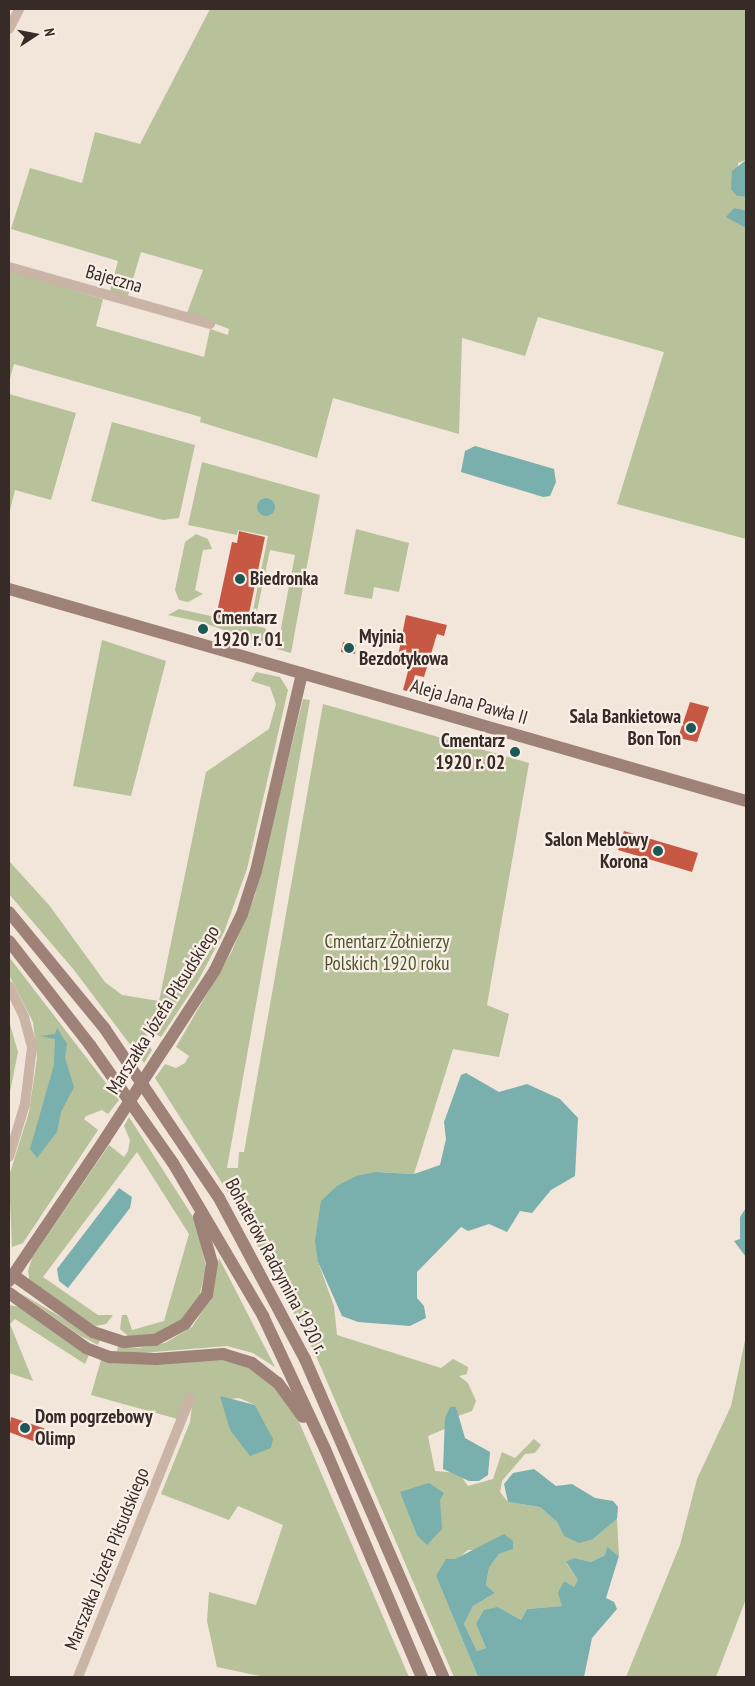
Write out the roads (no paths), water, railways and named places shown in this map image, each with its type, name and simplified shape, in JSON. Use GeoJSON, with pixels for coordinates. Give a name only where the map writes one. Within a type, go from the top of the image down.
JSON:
{"type":"FeatureCollection","features":[{"type":"Feature","properties":{"kind":"main road","name":"Aleja Jana Pawła II"},"geometry":{"type":"LineString","coordinates":[[9,589],[746,801]]}},
{"type":"Feature","properties":{"kind":"main road","name":"Marszałka Józefa Piłsudskiego"},"geometry":{"type":"LineString","coordinates":[[10,1275],[105,1139],[215,970],[242,914],[256,871],[302,673]]}},
{"type":"Feature","properties":{"kind":"main road","name":"Bohaterów Radzymina 1920 r."},"geometry":{"type":"LineString","coordinates":[[9,912],[110,1036],[219,1198],[305,1359],[443,1677]]}},
{"type":"Feature","properties":{"kind":"main road","name":"Bohaterów Radzymina 1920 r."},"geometry":{"type":"LineString","coordinates":[[9,941],[90,1045],[173,1163],[262,1316],[325,1449],[422,1677]]}},
{"type":"Feature","properties":{"kind":"main road"},"geometry":{"type":"LineString","coordinates":[[10,1275],[65,1314],[112,1339],[140,1343],[166,1336],[185,1324],[207,1295],[212,1263],[204,1230],[173,1163]]}},
{"type":"Feature","properties":{"kind":"main road"},"geometry":{"type":"LineString","coordinates":[[9,1293],[86,1348],[110,1357],[156,1359],[223,1354],[252,1363],[278,1383],[325,1449]]}},
{"type":"Feature","properties":{"kind":"street"},"geometry":{"type":"LineString","coordinates":[[9,29],[19,9]]}},
{"type":"Feature","properties":{"kind":"street","name":"Bajeczna"},"geometry":{"type":"LineString","coordinates":[[9,267],[210,324]]}},
{"type":"Feature","properties":{"kind":"street"},"geometry":{"type":"LineString","coordinates":[[9,986],[24,1017],[32,1048],[25,1104],[9,1157]]}},
{"type":"Feature","properties":{"kind":"street","name":"Marszałka Józefa Piłsudskiego"},"geometry":{"type":"LineString","coordinates":[[78,1677],[190,1398]]}},
{"type":"Feature","properties":{"kind":"water"},"geometry":{"type":"Polygon","coordinates":[[[746,160],[746,197],[737,196],[731,189],[732,171],[746,160]]]}},
{"type":"Feature","properties":{"kind":"water"},"geometry":{"type":"Polygon","coordinates":[[[734,208],[746,210],[746,228],[726,217],[734,208]]]}},
{"type":"Feature","properties":{"kind":"water"},"geometry":{"type":"Polygon","coordinates":[[[475,446],[554,469],[556,482],[550,496],[543,497],[461,472],[465,451],[475,446]]]}},
{"type":"Feature","properties":{"kind":"water"},"geometry":{"type":"Polygon","coordinates":[[[266,498],[272,501],[275,507],[272,513],[266,516],[260,513],[257,507],[260,501],[266,498]]]}},
{"type":"Feature","properties":{"kind":"water"},"geometry":{"type":"Polygon","coordinates":[[[57,1028],[67,1044],[65,1058],[74,1087],[61,1112],[57,1132],[37,1158],[30,1149],[54,1065],[55,1039],[40,1036],[55,1034],[57,1028]]]}},
{"type":"Feature","properties":{"kind":"water"},"geometry":{"type":"Polygon","coordinates":[[[466,1073],[499,1092],[527,1084],[560,1099],[578,1118],[575,1176],[551,1190],[532,1213],[520,1211],[507,1232],[489,1224],[468,1231],[461,1227],[417,1272],[417,1298],[424,1306],[426,1318],[410,1326],[358,1322],[342,1316],[318,1262],[315,1241],[321,1201],[337,1186],[356,1176],[376,1172],[414,1174],[440,1165],[446,1139],[444,1122],[461,1075],[466,1073]]]}},
{"type":"Feature","properties":{"kind":"water"},"geometry":{"type":"Polygon","coordinates":[[[119,1188],[132,1197],[130,1208],[68,1288],[59,1281],[57,1269],[119,1188]]]}},
{"type":"Feature","properties":{"kind":"water"},"geometry":{"type":"Polygon","coordinates":[[[746,1208],[746,1257],[734,1241],[740,1239],[740,1217],[746,1208]]]}},
{"type":"Feature","properties":{"kind":"water"},"geometry":{"type":"Polygon","coordinates":[[[220,1396],[255,1405],[273,1439],[271,1448],[250,1456],[230,1430],[220,1396]]]}},
{"type":"Feature","properties":{"kind":"water"},"geometry":{"type":"Polygon","coordinates":[[[450,1407],[456,1407],[465,1438],[490,1452],[488,1475],[479,1481],[469,1481],[443,1469],[445,1418],[450,1407]]]}},
{"type":"Feature","properties":{"kind":"water"},"geometry":{"type":"Polygon","coordinates":[[[534,1469],[556,1486],[572,1484],[595,1498],[613,1501],[618,1507],[617,1519],[593,1539],[579,1543],[564,1536],[557,1522],[540,1507],[508,1502],[504,1484],[513,1473],[534,1469]]]}},
{"type":"Feature","properties":{"kind":"water"},"geometry":{"type":"Polygon","coordinates":[[[429,1483],[444,1493],[440,1500],[442,1529],[427,1545],[417,1535],[400,1492],[429,1483]]]}},
{"type":"Feature","properties":{"kind":"water"},"geometry":{"type":"Polygon","coordinates":[[[504,1534],[513,1541],[513,1549],[499,1554],[489,1568],[486,1585],[495,1593],[473,1606],[464,1624],[477,1651],[486,1648],[476,1624],[484,1610],[498,1607],[521,1620],[527,1609],[562,1606],[558,1593],[564,1581],[574,1587],[578,1580],[566,1562],[574,1558],[591,1562],[605,1555],[607,1547],[619,1556],[606,1598],[614,1602],[617,1609],[592,1638],[584,1677],[478,1677],[436,1576],[446,1559],[455,1559],[504,1534]]]}},
{"type":"Feature","properties":{"kind":"place","name":"Biedronka"},"geometry":{"type":"Point","coordinates":[240,579]}},
{"type":"Feature","properties":{"kind":"place","name":"Cmentarz 1920 r. 01"},"geometry":{"type":"Point","coordinates":[203,629]}},
{"type":"Feature","properties":{"kind":"place","name":"Myjnia Bezdotykowa"},"geometry":{"type":"Point","coordinates":[349,648]}},
{"type":"Feature","properties":{"kind":"place","name":"Sala Bankietowa Bon Ton"},"geometry":{"type":"Point","coordinates":[691,728]}},
{"type":"Feature","properties":{"kind":"place","name":"Cmentarz 1920 r. 02"},"geometry":{"type":"Point","coordinates":[515,752]}},
{"type":"Feature","properties":{"kind":"place","name":"Salon Meblowy Korona"},"geometry":{"type":"Point","coordinates":[658,851]}},
{"type":"Feature","properties":{"kind":"place","name":"Dom pogrzebowy Olimp"},"geometry":{"type":"Point","coordinates":[25,1428]}},
{"type":"Feature","properties":{"kind":"park label","name":"Cmentarz Żołnierzy Polskich 1920 roku"},"geometry":{"type":"Point","coordinates":[387,953]}}]}
